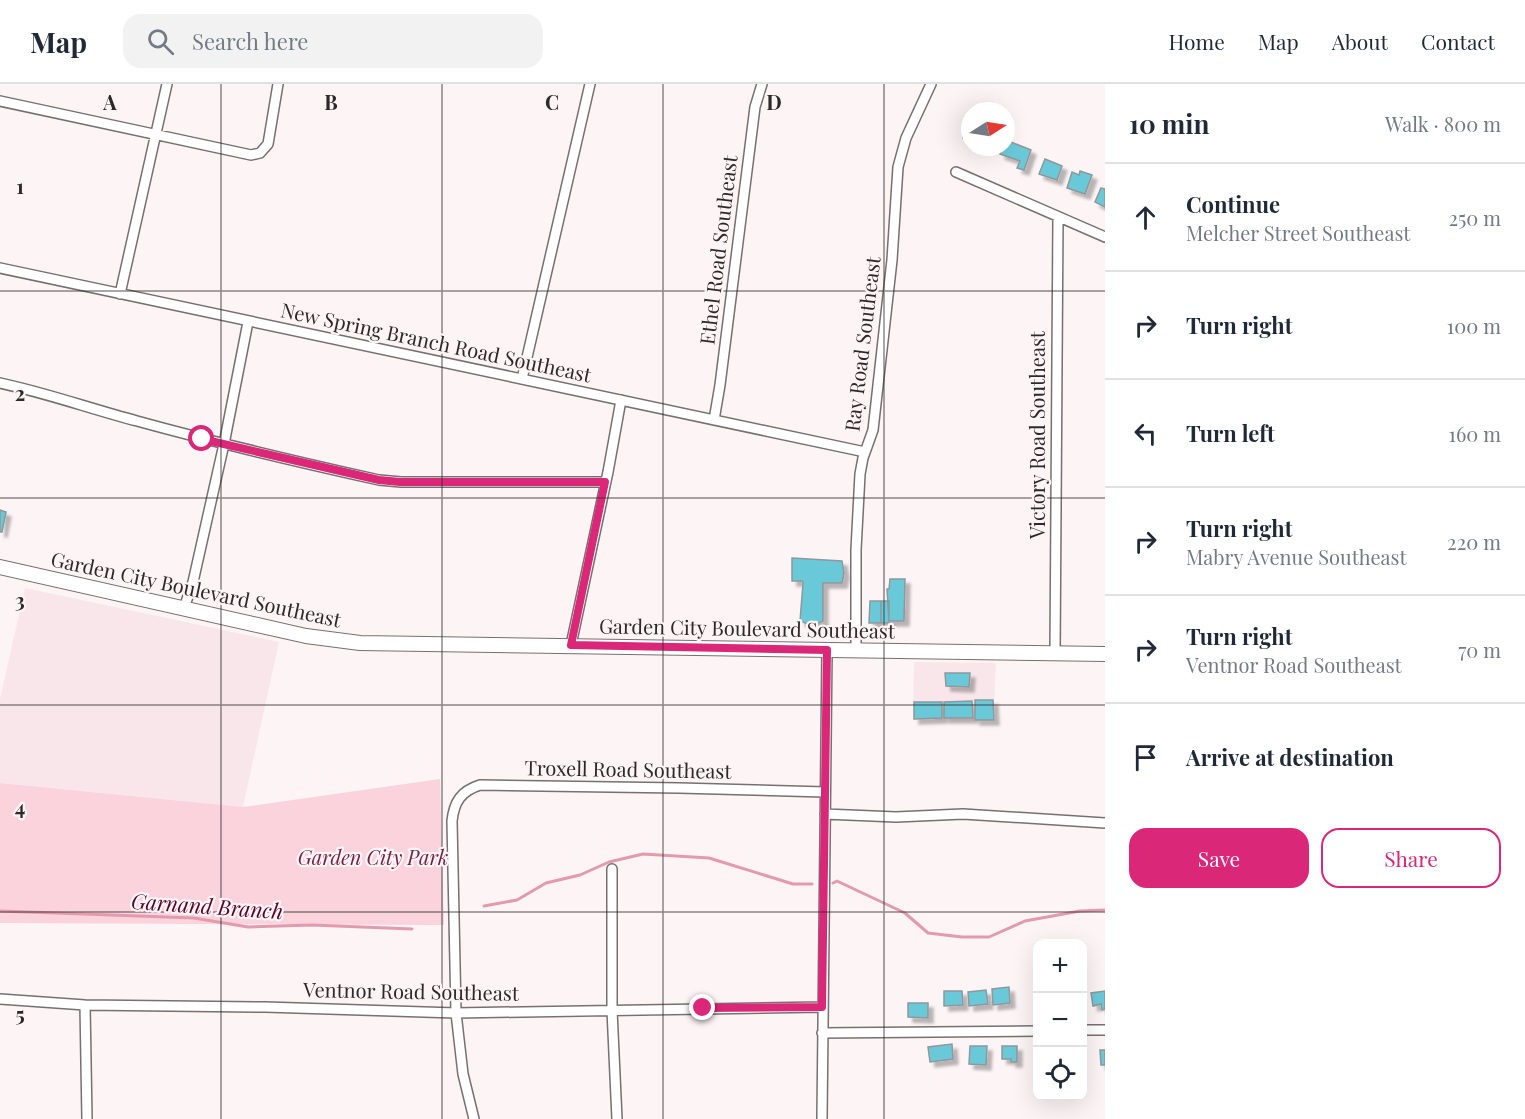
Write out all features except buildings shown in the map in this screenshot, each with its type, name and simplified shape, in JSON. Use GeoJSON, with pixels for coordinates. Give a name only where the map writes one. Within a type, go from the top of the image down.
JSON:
{"type":"FeatureCollection","features":[{"type":"Feature","properties":{"kind":"street"},"geometry":{"type":"LineString","coordinates":[[120,294],[167,84]]}},
{"type":"Feature","properties":{"kind":"street"},"geometry":{"type":"LineString","coordinates":[[0,101],[243,155],[260,153],[268,144],[278,84]]}},
{"type":"Feature","properties":{"kind":"street"},"geometry":{"type":"LineString","coordinates":[[522,379],[590,84]]}},
{"type":"Feature","properties":{"kind":"street","name":"Ethel Road Southeast"},"geometry":{"type":"LineString","coordinates":[[714,420],[755,107],[762,84]]}},
{"type":"Feature","properties":{"kind":"street","name":"Ray Road Southeast"},"geometry":{"type":"LineString","coordinates":[[856,650],[856,550],[860,474],[873,430],[892,260],[898,167],[906,138],[931,84]]}},
{"type":"Feature","properties":{"kind":"street"},"geometry":{"type":"LineString","coordinates":[[956,172],[1105,237]]}},
{"type":"Feature","properties":{"kind":"street","name":"Victory Road Southeast"},"geometry":{"type":"LineString","coordinates":[[1055,653],[1058,217]]}},
{"type":"Feature","properties":{"kind":"street","name":"New Spring Branch Road Southeast"},"geometry":{"type":"LineString","coordinates":[[0,268],[865,453]]}},
{"type":"Feature","properties":{"kind":"street"},"geometry":{"type":"LineString","coordinates":[[183,608],[193,582],[248,322]]}},
{"type":"Feature","properties":{"kind":"street"},"geometry":{"type":"LineString","coordinates":[[0,383],[34,390],[119,417],[224,444],[379,480],[400,482],[605,482]]}},
{"type":"Feature","properties":{"kind":"street"},"geometry":{"type":"LineString","coordinates":[[571,645],[621,400]]}},
{"type":"Feature","properties":{"kind":"street","name":"Garden City Boulevard Southeast"},"geometry":{"type":"LineString","coordinates":[[0,567],[329,640],[360,643],[1105,654]]}},
{"type":"Feature","properties":{"kind":"street"},"geometry":{"type":"LineString","coordinates":[[822,1119],[827,650]]}},
{"type":"Feature","properties":{"kind":"street","name":"Troxell Road Southeast"},"geometry":{"type":"LineString","coordinates":[[456,1013],[452,821],[453,808],[463,793],[480,785],[825,792]]}},
{"type":"Feature","properties":{"kind":"street"},"geometry":{"type":"LineString","coordinates":[[825,814],[896,817],[963,814],[1105,823]]}},
{"type":"Feature","properties":{"kind":"street"},"geometry":{"type":"LineString","coordinates":[[612,869],[612,1010],[617,1119]]}},
{"type":"Feature","properties":{"kind":"street","name":"Ventnor Road Southeast"},"geometry":{"type":"LineString","coordinates":[[0,999],[85,1005],[265,1007],[456,1013],[822,1007]]}},
{"type":"Feature","properties":{"kind":"street"},"geometry":{"type":"LineString","coordinates":[[85,1005],[87,1119]]}},
{"type":"Feature","properties":{"kind":"street"},"geometry":{"type":"LineString","coordinates":[[456,1013],[463,1074],[474,1119]]}},
{"type":"Feature","properties":{"kind":"street"},"geometry":{"type":"LineString","coordinates":[[1087,1030],[1105,1030]]}},
{"type":"Feature","properties":{"kind":"street"},"geometry":{"type":"LineString","coordinates":[[822,1033],[1033,1031]]}},
{"type":"Feature","properties":{"kind":"shaded area"},"geometry":{"type":"Polygon","coordinates":[[[25,588],[279,642],[243,807],[0,783],[0,699],[25,588]]]}},
{"type":"Feature","properties":{"kind":"shaded area"},"geometry":{"type":"Polygon","coordinates":[[[914,662],[996,663],[993,721],[913,720],[914,662]]]}},
{"type":"Feature","properties":{"kind":"green space","name":"Garden City Park"},"geometry":{"type":"Polygon","coordinates":[[[440,779],[444,925],[0,923],[0,783],[243,807],[440,779]]]}},
{"type":"Feature","properties":{"kind":"waterway","name":"Garnand Branch"},"geometry":{"type":"LineString","coordinates":[[484,906],[517,900],[546,883],[580,875],[609,862],[643,854],[709,858],[793,884],[812,884]]}},
{"type":"Feature","properties":{"kind":"waterway","name":"Garnand Branch"},"geometry":{"type":"LineString","coordinates":[[833,883],[837,881],[905,913],[928,933],[962,937],[989,937],[1025,921],[1080,911],[1105,910]]}},
{"type":"Feature","properties":{"kind":"waterway","name":"Garnand Branch"},"geometry":{"type":"LineString","coordinates":[[0,911],[194,918],[248,927],[312,925],[412,929]]}},
{"type":"Feature","properties":{"kind":"route"},"geometry":{"type":"LineString","coordinates":[[202,439],[379,480],[400,482],[605,482],[571,645],[827,650],[822,1007],[703,1008]]}}]}
